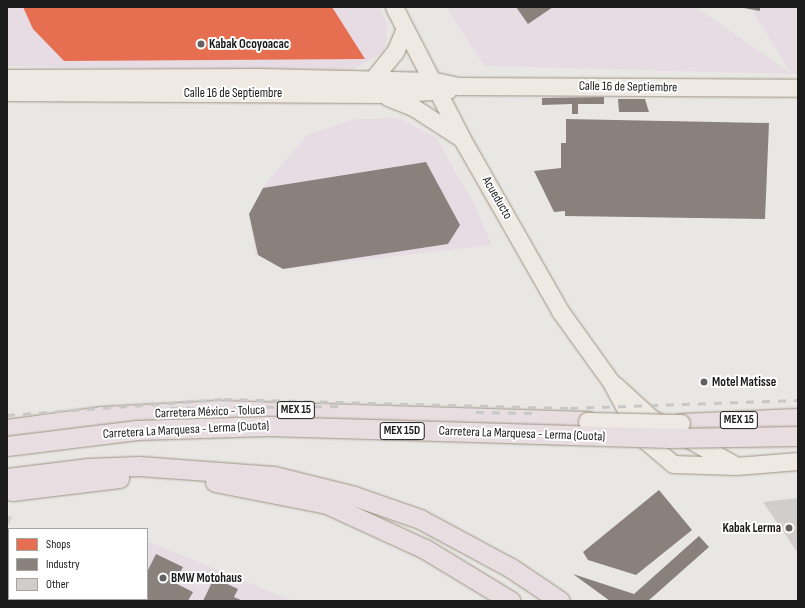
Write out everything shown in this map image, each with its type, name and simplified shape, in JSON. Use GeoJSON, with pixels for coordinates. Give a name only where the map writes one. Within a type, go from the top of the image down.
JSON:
{"type":"FeatureCollection","features":[{"type":"Feature","properties":{"kind":"highway","name":"Carretera México - Toluca"},"geometry":{"type":"LineString","coordinates":[[7,428],[102,416],[218,410],[587,421]]}},
{"type":"Feature","properties":{"kind":"highway","name":"Carretera México - Toluca"},"geometry":{"type":"LineString","coordinates":[[681,423],[798,418]]}},
{"type":"Feature","properties":{"kind":"highway","name":"Carretera La Marquesa - Lerma (Cuota)"},"geometry":{"type":"LineString","coordinates":[[7,446],[137,430],[268,426],[670,438],[798,436]]}},
{"type":"Feature","properties":{"kind":"highway"},"geometry":{"type":"LineString","coordinates":[[7,478],[139,466],[274,476],[354,496],[448,532],[560,601]]}},
{"type":"Feature","properties":{"kind":"highway"},"geometry":{"type":"LineString","coordinates":[[7,491],[121,478],[202,480],[319,502],[424,550],[511,601]]}},
{"type":"Feature","properties":{"kind":"main road","name":"Acueducto"},"geometry":{"type":"LineString","coordinates":[[394,7],[437,87],[462,139],[560,311],[611,382]]}},
{"type":"Feature","properties":{"kind":"main road"},"geometry":{"type":"LineString","coordinates":[[372,80],[395,52],[405,29]]}},
{"type":"Feature","properties":{"kind":"main road","name":"Calle 16 de Septiembre"},"geometry":{"type":"LineString","coordinates":[[7,78],[372,80],[437,87]]}},
{"type":"Feature","properties":{"kind":"main road","name":"Calle 16 de Septiembre"},"geometry":{"type":"LineString","coordinates":[[7,92],[382,94],[437,87],[459,86],[798,88]]}},
{"type":"Feature","properties":{"kind":"main road"},"geometry":{"type":"LineString","coordinates":[[382,94],[413,107],[462,139]]}},
{"type":"Feature","properties":{"kind":"main road"},"geometry":{"type":"LineString","coordinates":[[611,382],[627,416],[640,436],[673,464],[736,466],[798,462]]}},
{"type":"Feature","properties":{"kind":"main road"},"geometry":{"type":"LineString","coordinates":[[611,382],[651,418],[736,466]]}},
{"type":"Feature","properties":{"kind":"main road","name":"Carretera México - Toluca"},"geometry":{"type":"LineString","coordinates":[[587,421],[681,423]]}},
{"type":"Feature","properties":{"kind":"shaded area","name":"Kabak Ocoyoacac"},"geometry":{"type":"Polygon","coordinates":[[[7,7],[379,7],[387,23],[387,38],[384,51],[353,70],[7,66],[7,7]]]}},
{"type":"Feature","properties":{"kind":"shaded area"},"geometry":{"type":"Polygon","coordinates":[[[446,7],[696,7],[791,73],[752,10],[739,9],[798,7],[798,74],[484,66],[446,7]]]}},
{"type":"Feature","properties":{"kind":"shaded area"},"geometry":{"type":"Polygon","coordinates":[[[399,118],[436,138],[472,200],[492,245],[283,269],[255,253],[249,214],[266,183],[307,135],[355,119],[399,118]]]}},
{"type":"Feature","properties":{"kind":"shaded area"},"geometry":{"type":"Polygon","coordinates":[[[148,541],[294,601],[104,601],[148,600],[148,541]]]}},
{"type":"Feature","properties":{"kind":"building: Shops","name":"Kabak Ocoyoacac"},"geometry":{"type":"Polygon","coordinates":[[[23,7],[332,7],[365,59],[64,61],[33,29],[23,7]]]}},
{"type":"Feature","properties":{"kind":"building: Industry"},"geometry":{"type":"Polygon","coordinates":[[[516,7],[553,7],[528,24],[516,7]]]}},
{"type":"Feature","properties":{"kind":"building: Industry"},"geometry":{"type":"Polygon","coordinates":[[[739,7],[760,7],[760,11],[739,7]]]}},
{"type":"Feature","properties":{"kind":"building: Industry"},"geometry":{"type":"Polygon","coordinates":[[[604,97],[604,104],[578,104],[578,114],[572,114],[572,104],[542,105],[542,98],[604,97]]]}},
{"type":"Feature","properties":{"kind":"building: Industry"},"geometry":{"type":"Polygon","coordinates":[[[618,99],[645,99],[649,112],[619,112],[618,99]]]}},
{"type":"Feature","properties":{"kind":"building: Industry"},"geometry":{"type":"Polygon","coordinates":[[[566,119],[769,123],[765,219],[565,216],[565,211],[554,212],[534,171],[561,168],[561,143],[566,143],[566,119]]]}},
{"type":"Feature","properties":{"kind":"building: Industry"},"geometry":{"type":"Polygon","coordinates":[[[426,162],[460,225],[448,244],[283,269],[258,255],[249,214],[263,188],[426,162]]]}},
{"type":"Feature","properties":{"kind":"building: Industry"},"geometry":{"type":"Polygon","coordinates":[[[659,490],[692,530],[636,575],[588,560],[583,552],[659,490]]]}},
{"type":"Feature","properties":{"kind":"building: Industry"},"geometry":{"type":"Polygon","coordinates":[[[699,536],[709,547],[648,601],[610,601],[573,574],[634,594],[699,536]]]}},
{"type":"Feature","properties":{"kind":"building: Industry","name":"BMW Motohaus"},"geometry":{"type":"Polygon","coordinates":[[[156,554],[183,567],[175,583],[193,592],[188,601],[133,601],[148,600],[148,570],[156,554]]]}},
{"type":"Feature","properties":{"kind":"building: Industry","name":"BMW Motohaus"},"geometry":{"type":"Polygon","coordinates":[[[214,578],[238,589],[234,597],[243,601],[203,601],[214,578]]]}},
{"type":"Feature","properties":{"kind":"building: Other","name":"Kabak Lerma"},"geometry":{"type":"Polygon","coordinates":[[[798,498],[798,553],[763,502],[798,498]]]}},
{"type":"Feature","properties":{"kind":"building: Other"},"geometry":{"type":"Polygon","coordinates":[[[7,515],[12,518],[7,527],[7,515]]]}},
{"type":"Feature","properties":{"kind":"building: Other"},"geometry":{"type":"Polygon","coordinates":[[[7,593],[8,600],[24,601],[7,601],[7,593]]]}},
{"type":"Feature","properties":{"kind":"building: Other"},"geometry":{"type":"Polygon","coordinates":[[[52,600],[81,600],[81,601],[52,600]]]}},
{"type":"Feature","properties":{"kind":"railway"},"geometry":{"type":"LineString","coordinates":[[7,415],[224,399],[570,408],[798,400]]}},
{"type":"Feature","properties":{"kind":"railway"},"geometry":{"type":"LineString","coordinates":[[154,408],[342,406]]}},
{"type":"Feature","properties":{"kind":"railway"},"geometry":{"type":"LineString","coordinates":[[476,412],[532,413]]}},
{"type":"Feature","properties":{"kind":"place","name":"Kabak Ocoyoacac"},"geometry":{"type":"Point","coordinates":[201,44]}},
{"type":"Feature","properties":{"kind":"place","name":"Motel Matisse"},"geometry":{"type":"Point","coordinates":[704,382]}},
{"type":"Feature","properties":{"kind":"place","name":"Kabak Lerma"},"geometry":{"type":"Point","coordinates":[789,528]}},
{"type":"Feature","properties":{"kind":"place","name":"BMW Motohaus"},"geometry":{"type":"Point","coordinates":[163,578]}}]}
